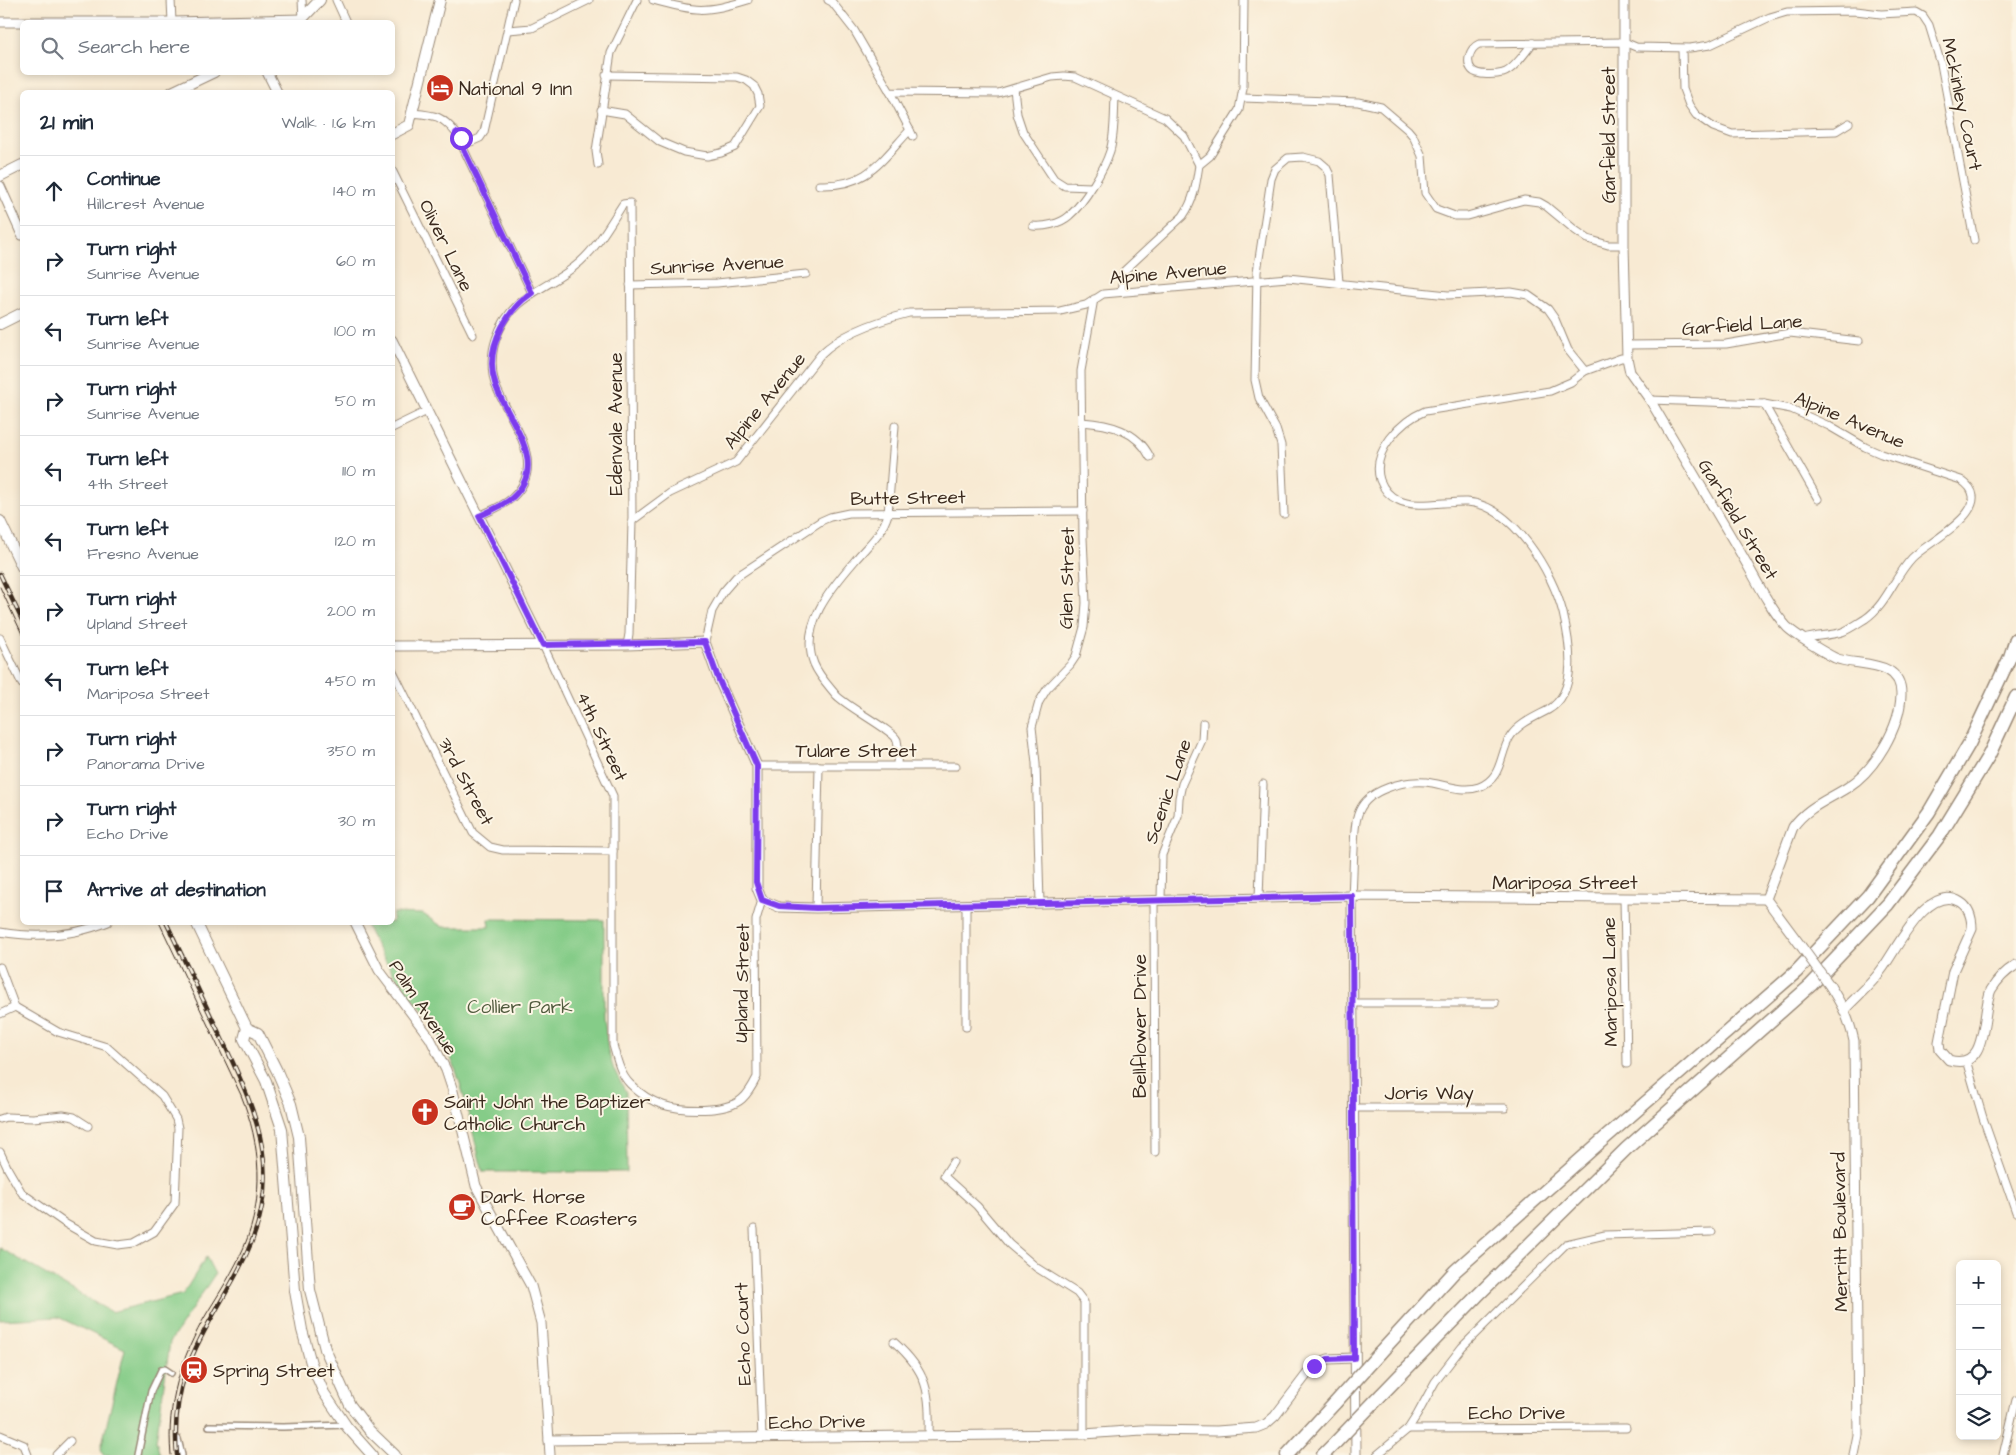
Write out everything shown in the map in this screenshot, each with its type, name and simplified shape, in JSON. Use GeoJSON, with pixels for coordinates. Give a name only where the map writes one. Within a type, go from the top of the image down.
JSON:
{"type":"FeatureCollection","features":[{"type":"Feature","properties":{"kind":"highway"},"geometry":{"type":"LineString","coordinates":[[1287,1455],[1455,1271],[1796,972],[1868,896],[1929,812],[1969,744],[2010,657],[2016,638]]}},
{"type":"Feature","properties":{"kind":"highway"},"geometry":{"type":"LineString","coordinates":[[1325,1455],[1477,1296],[1626,1149],[1811,985],[1888,904],[1940,835],[1990,755],[2016,697]]}},
{"type":"Feature","properties":{"kind":"main road"},"geometry":{"type":"LineString","coordinates":[[302,20],[320,0]]}},
{"type":"Feature","properties":{"kind":"main road"},"geometry":{"type":"LineString","coordinates":[[395,132],[409,125],[440,0]]}},
{"type":"Feature","properties":{"kind":"main road"},"geometry":{"type":"LineString","coordinates":[[176,90],[208,75]]}},
{"type":"Feature","properties":{"kind":"main road"},"geometry":{"type":"LineString","coordinates":[[0,176],[20,167]]}},
{"type":"Feature","properties":{"kind":"main road"},"geometry":{"type":"LineString","coordinates":[[0,324],[20,314]]}},
{"type":"Feature","properties":{"kind":"main road"},"geometry":{"type":"LineString","coordinates":[[0,521],[20,563]]}},
{"type":"Feature","properties":{"kind":"main road"},"geometry":{"type":"LineString","coordinates":[[197,925],[247,1028],[258,1033],[291,1104],[299,1138],[310,1290],[325,1349],[350,1405],[368,1430],[395,1455]]}},
{"type":"Feature","properties":{"kind":"main road"},"geometry":{"type":"LineString","coordinates":[[247,1028],[244,1038],[266,1081],[282,1129],[295,1291],[302,1330],[311,1363],[324,1393],[346,1425],[372,1455]]}},
{"type":"Feature","properties":{"kind":"street"},"geometry":{"type":"LineString","coordinates":[[171,0],[172,20]]}},
{"type":"Feature","properties":{"kind":"street"},"geometry":{"type":"LineString","coordinates":[[301,20],[302,0]]}},
{"type":"Feature","properties":{"kind":"street"},"geometry":{"type":"LineString","coordinates":[[336,0],[345,20]]}},
{"type":"Feature","properties":{"kind":"street"},"geometry":{"type":"LineString","coordinates":[[456,133],[471,142],[477,140],[482,135],[514,0]]}},
{"type":"Feature","properties":{"kind":"street"},"geometry":{"type":"LineString","coordinates":[[508,30],[532,28],[588,0]]}},
{"type":"Feature","properties":{"kind":"street"},"geometry":{"type":"LineString","coordinates":[[598,165],[596,151],[606,75],[611,53],[637,0]]}},
{"type":"Feature","properties":{"kind":"street"},"geometry":{"type":"LineString","coordinates":[[653,0],[680,8],[703,10],[723,8],[748,0]]}},
{"type":"Feature","properties":{"kind":"street"},"geometry":{"type":"LineString","coordinates":[[819,185],[842,184],[865,175],[911,133],[854,30],[832,2],[828,0]]}},
{"type":"Feature","properties":{"kind":"street"},"geometry":{"type":"LineString","coordinates":[[1199,165],[1210,156],[1240,110],[1242,98],[1244,0]]}},
{"type":"Feature","properties":{"kind":"street","name":"Garfield Street"},"geometry":{"type":"LineString","coordinates":[[1624,0],[1624,244],[1627,358],[1630,372],[1650,400],[1788,628],[1836,658],[1888,669],[1897,680],[1901,693],[1891,734],[1863,775],[1850,786],[1812,807],[1800,816],[1793,826],[1766,899]]}},
{"type":"Feature","properties":{"kind":"street","name":"Mckinley Court"},"geometry":{"type":"LineString","coordinates":[[1624,42],[1636,47],[1682,48],[1710,45],[1770,17],[1787,12],[1856,11],[1881,14],[1912,12],[1920,14],[1929,25],[1941,64],[1974,240]]}},
{"type":"Feature","properties":{"kind":"street"},"geometry":{"type":"LineString","coordinates":[[0,22],[20,22]]}},
{"type":"Feature","properties":{"kind":"street","name":"Garfield Street"},"geometry":{"type":"LineString","coordinates":[[1533,43],[1510,70],[1502,74],[1478,74],[1473,71],[1470,65],[1470,52],[1473,47],[1479,44],[1533,43],[1624,42]]}},
{"type":"Feature","properties":{"kind":"street"},"geometry":{"type":"LineString","coordinates":[[1682,48],[1683,89],[1689,105],[1696,115],[1713,127],[1732,134],[1815,132],[1836,131],[1849,123]]}},
{"type":"Feature","properties":{"kind":"street"},"geometry":{"type":"LineString","coordinates":[[268,75],[276,90]]}},
{"type":"Feature","properties":{"kind":"street"},"geometry":{"type":"LineString","coordinates":[[601,110],[625,114],[660,142],[684,152],[707,156],[735,147],[760,106],[758,94],[754,86],[746,80],[737,77],[606,75]]}},
{"type":"Feature","properties":{"kind":"street"},"geometry":{"type":"LineString","coordinates":[[890,92],[998,93],[1052,77],[1064,76],[1081,79],[1116,97],[1158,114],[1171,123],[1184,136],[1199,165],[1196,189],[1189,208],[1183,216],[1124,271],[1121,292]]}},
{"type":"Feature","properties":{"kind":"street"},"geometry":{"type":"LineString","coordinates":[[1014,89],[1017,114],[1023,132],[1054,179],[1065,186],[1091,187]]}},
{"type":"Feature","properties":{"kind":"street"},"geometry":{"type":"LineString","coordinates":[[1033,226],[1060,222],[1069,217],[1091,187],[1110,150],[1116,97]]}},
{"type":"Feature","properties":{"kind":"street"},"geometry":{"type":"LineString","coordinates":[[1242,98],[1358,102],[1375,105],[1386,111],[1413,136],[1422,156],[1426,193],[1436,209],[1455,216],[1467,216],[1524,200],[1539,202],[1588,239],[1608,245],[1624,244]]}},
{"type":"Feature","properties":{"kind":"street"},"geometry":{"type":"LineString","coordinates":[[412,113],[446,120],[456,133],[532,293],[522,299],[510,313],[496,339],[492,359],[495,383],[526,449],[528,463],[526,477],[520,489],[511,499],[479,516]]}},
{"type":"Feature","properties":{"kind":"street"},"geometry":{"type":"LineString","coordinates":[[1284,514],[1282,445],[1276,428],[1259,398],[1255,380],[1256,281],[1272,174],[1283,161],[1298,156],[1319,161],[1330,174],[1339,282]]}},
{"type":"Feature","properties":{"kind":"street","name":"Oliver Lane"},"geometry":{"type":"LineString","coordinates":[[395,176],[473,335]]}},
{"type":"Feature","properties":{"kind":"street"},"geometry":{"type":"LineString","coordinates":[[0,186],[20,231]]}},
{"type":"Feature","properties":{"kind":"street","name":"Edenvale Avenue"},"geometry":{"type":"LineString","coordinates":[[532,293],[558,279],[581,262],[600,240],[623,204],[630,203],[632,521],[629,634],[627,645]]}},
{"type":"Feature","properties":{"kind":"street","name":"Sunrise Avenue"},"geometry":{"type":"LineString","coordinates":[[630,285],[717,282],[806,274]]}},
{"type":"Feature","properties":{"kind":"street","name":"Alpine Avenue"},"geometry":{"type":"LineString","coordinates":[[632,521],[670,493],[736,462],[821,354],[838,340],[895,315],[909,313],[1060,311],[1086,305],[1104,294],[1288,278],[1448,295],[1510,292],[1528,295],[1548,309],[1555,319],[1568,350],[1585,370]]}},
{"type":"Feature","properties":{"kind":"street","name":"Glen Street"},"geometry":{"type":"LineString","coordinates":[[1040,903],[1036,763],[1032,727],[1039,702],[1046,689],[1070,665],[1076,656],[1084,628],[1086,603],[1081,370],[1094,300]]}},
{"type":"Feature","properties":{"kind":"street","name":"Garfield Lane"},"geometry":{"type":"LineString","coordinates":[[1627,345],[1726,344],[1790,333],[1859,340]]}},
{"type":"Feature","properties":{"kind":"street","name":"4th Street"},"geometry":{"type":"LineString","coordinates":[[395,346],[543,645],[613,796],[613,1045],[619,1066],[630,1083],[650,1100],[675,1108],[721,1109]]}},
{"type":"Feature","properties":{"kind":"street"},"geometry":{"type":"LineString","coordinates":[[1356,1455],[1352,896],[1355,824],[1359,811],[1366,800],[1380,791],[1406,783],[1424,782],[1467,790],[1487,784],[1495,777],[1508,741],[1513,733],[1528,720],[1554,706],[1563,695],[1566,689],[1569,668],[1566,627],[1558,597],[1541,561],[1522,537],[1499,514],[1477,504],[1413,504],[1397,500],[1381,482],[1378,466],[1381,453],[1390,438],[1414,416],[1425,411],[1550,391],[1571,382],[1585,370],[1621,358],[1627,358]]}},
{"type":"Feature","properties":{"kind":"street","name":"Alpine Avenue"},"geometry":{"type":"LineString","coordinates":[[1650,400],[1764,404],[1791,409],[1829,426],[1881,454],[1961,480],[1968,486],[1972,494],[1972,503],[1969,511],[1958,524],[1912,558],[1876,611],[1843,632],[1804,639]]}},
{"type":"Feature","properties":{"kind":"street"},"geometry":{"type":"LineString","coordinates":[[1764,404],[1818,499]]}},
{"type":"Feature","properties":{"kind":"street"},"geometry":{"type":"LineString","coordinates":[[395,427],[427,412]]}},
{"type":"Feature","properties":{"kind":"street"},"geometry":{"type":"LineString","coordinates":[[1082,422],[1104,424],[1119,428],[1145,446],[1150,457]]}},
{"type":"Feature","properties":{"kind":"street"},"geometry":{"type":"LineString","coordinates":[[895,426],[888,514],[884,526],[843,574],[826,598],[816,618],[810,642],[812,658],[817,671],[839,697],[894,736],[897,743],[897,766]]}},
{"type":"Feature","properties":{"kind":"street","name":"Butte Street"},"geometry":{"type":"LineString","coordinates":[[705,642],[709,621],[717,601],[729,584],[744,570],[830,517],[849,513],[1083,511]]}},
{"type":"Feature","properties":{"kind":"street"},"geometry":{"type":"LineString","coordinates":[[0,638],[20,680]]}},
{"type":"Feature","properties":{"kind":"street"},"geometry":{"type":"LineString","coordinates":[[395,646],[627,645],[705,642]]}},
{"type":"Feature","properties":{"kind":"street","name":"Upland Street"},"geometry":{"type":"LineString","coordinates":[[705,642],[718,678],[757,766],[756,882],[762,900],[756,920],[757,1076],[752,1088],[742,1100],[721,1109]]}},
{"type":"Feature","properties":{"kind":"street","name":"3rd Street"},"geometry":{"type":"LineString","coordinates":[[395,675],[473,833],[490,847],[503,850],[613,850]]}},
{"type":"Feature","properties":{"kind":"street","name":"Scenic Lane"},"geometry":{"type":"LineString","coordinates":[[1158,900],[1162,855],[1178,816],[1182,784],[1202,740],[1203,723]]}},
{"type":"Feature","properties":{"kind":"street","name":"Tulare Street"},"geometry":{"type":"LineString","coordinates":[[757,766],[956,766]]}},
{"type":"Feature","properties":{"kind":"street"},"geometry":{"type":"LineString","coordinates":[[816,908],[819,766]]}},
{"type":"Feature","properties":{"kind":"street"},"geometry":{"type":"LineString","coordinates":[[1259,898],[1263,784]]}},
{"type":"Feature","properties":{"kind":"street","name":"Mariposa Street"},"geometry":{"type":"LineString","coordinates":[[762,900],[779,906],[816,908],[1352,896],[1766,899]]}},
{"type":"Feature","properties":{"kind":"street","name":"Mariposa Lane"},"geometry":{"type":"LineString","coordinates":[[1624,899],[1627,1064]]}},
{"type":"Feature","properties":{"kind":"street"},"geometry":{"type":"LineString","coordinates":[[1766,899],[1844,1008],[1882,970],[1924,909],[1932,902],[1942,899],[1957,900],[1969,912],[1972,929],[1953,971],[1940,1046],[1942,1054],[1949,1060],[1958,1062],[1966,1060],[1974,1054],[1979,1046],[1991,991],[2000,977],[2016,965]]}},
{"type":"Feature","properties":{"kind":"street","name":"Bellflower Drive"},"geometry":{"type":"LineString","coordinates":[[1155,1152],[1158,900]]}},
{"type":"Feature","properties":{"kind":"street"},"geometry":{"type":"LineString","coordinates":[[966,904],[966,1027]]}},
{"type":"Feature","properties":{"kind":"street"},"geometry":{"type":"LineString","coordinates":[[0,932],[43,936],[76,932],[98,925]]}},
{"type":"Feature","properties":{"kind":"street","name":"Palm Avenue"},"geometry":{"type":"LineString","coordinates":[[356,925],[379,970],[430,1038],[446,1070],[453,1090],[476,1186],[531,1286],[541,1323],[550,1455]]}},
{"type":"Feature","properties":{"kind":"street"},"geometry":{"type":"LineString","coordinates":[[0,967],[15,1007],[58,1032],[107,1047],[162,1096],[176,1119],[178,1128],[175,1203],[154,1232],[134,1243],[118,1245],[96,1241],[66,1224],[22,1192],[8,1170],[0,1152]]}},
{"type":"Feature","properties":{"kind":"street"},"geometry":{"type":"LineString","coordinates":[[1353,1003],[1496,1003]]}},
{"type":"Feature","properties":{"kind":"street"},"geometry":{"type":"LineString","coordinates":[[0,1014],[15,1007]]}},
{"type":"Feature","properties":{"kind":"street","name":"Merritt Boulevard"},"geometry":{"type":"LineString","coordinates":[[1844,1008],[1850,1021],[1854,1041],[1858,1435],[1854,1455]]}},
{"type":"Feature","properties":{"kind":"street"},"geometry":{"type":"LineString","coordinates":[[1966,1060],[2016,1212]]}},
{"type":"Feature","properties":{"kind":"street","name":"Joris Way"},"geometry":{"type":"LineString","coordinates":[[1353,1108],[1505,1108]]}},
{"type":"Feature","properties":{"kind":"street"},"geometry":{"type":"LineString","coordinates":[[0,1119],[6,1117],[33,1118],[64,1115],[74,1117],[88,1126]]}},
{"type":"Feature","properties":{"kind":"street"},"geometry":{"type":"LineString","coordinates":[[953,1162],[944,1176],[977,1206],[1009,1244],[1037,1268],[1077,1293],[1084,1302],[1084,1434]]}},
{"type":"Feature","properties":{"kind":"street","name":"Echo Court"},"geometry":{"type":"LineString","coordinates":[[754,1229],[762,1438]]}},
{"type":"Feature","properties":{"kind":"street"},"geometry":{"type":"LineString","coordinates":[[1377,1455],[1408,1429],[1435,1382],[1462,1347],[1566,1244],[1605,1235],[1712,1232]]}},
{"type":"Feature","properties":{"kind":"street"},"geometry":{"type":"LineString","coordinates":[[894,1342],[909,1355],[923,1377],[928,1400],[929,1436]]}},
{"type":"Feature","properties":{"kind":"street","name":"Echo Drive"},"geometry":{"type":"LineString","coordinates":[[550,1440],[1084,1434],[1142,1430],[1256,1428],[1266,1424],[1274,1416],[1314,1366],[1328,1359],[1354,1358]]}},
{"type":"Feature","properties":{"kind":"street"},"geometry":{"type":"LineString","coordinates":[[138,1455],[154,1382],[161,1370],[165,1369],[171,1373]]}},
{"type":"Feature","properties":{"kind":"street"},"geometry":{"type":"LineString","coordinates":[[2004,1455],[2016,1400]]}},
{"type":"Feature","properties":{"kind":"street"},"geometry":{"type":"LineString","coordinates":[[209,1426],[283,1427],[346,1425]]}},
{"type":"Feature","properties":{"kind":"street","name":"Echo Drive"},"geometry":{"type":"LineString","coordinates":[[1408,1429],[1626,1428]]}},
{"type":"Feature","properties":{"kind":"street"},"geometry":{"type":"LineString","coordinates":[[0,1435],[24,1445],[28,1455]]}},
{"type":"Feature","properties":{"kind":"street"},"geometry":{"type":"LineString","coordinates":[[178,1438],[182,1455]]}},
{"type":"Feature","properties":{"kind":"street"},"geometry":{"type":"LineString","coordinates":[[56,1455],[70,1442]]}},
{"type":"Feature","properties":{"kind":"green space","name":"Collier Park"},"geometry":{"type":"Polygon","coordinates":[[[395,913],[423,914],[443,927],[490,927],[489,919],[604,920],[604,1017],[608,1051],[614,1070],[626,1092],[627,1172],[483,1172],[460,1083],[447,1049],[431,1021],[404,988],[373,940],[366,925],[395,925],[395,913]]]}},
{"type":"Feature","properties":{"kind":"green space"},"geometry":{"type":"Polygon","coordinates":[[[0,1248],[111,1312],[183,1294],[206,1257],[215,1274],[170,1342],[156,1441],[160,1455],[103,1455],[101,1448],[125,1349],[58,1317],[0,1320],[0,1248]]]}},
{"type":"Feature","properties":{"kind":"tram line"},"geometry":{"type":"LineString","coordinates":[[0,587],[20,630]]}},
{"type":"Feature","properties":{"kind":"tram line"},"geometry":{"type":"LineString","coordinates":[[160,925],[241,1095],[253,1133],[258,1171],[255,1209],[244,1247],[198,1330],[177,1381],[171,1417],[171,1455]]}},
{"type":"Feature","properties":{"kind":"railway"},"geometry":{"type":"LineString","coordinates":[[0,574],[20,616]]}},
{"type":"Feature","properties":{"kind":"railway"},"geometry":{"type":"LineString","coordinates":[[167,925],[247,1094],[256,1122],[265,1178],[262,1206],[254,1237],[239,1269],[202,1336],[184,1378],[178,1401],[176,1427],[177,1455]]}},
{"type":"Feature","properties":{"kind":"place","name":"National 9 Inn"},"geometry":{"type":"Point","coordinates":[440,88]}},
{"type":"Feature","properties":{"kind":"place","name":"Saint John the Baptizer Catholic Church"},"geometry":{"type":"Point","coordinates":[425,1112]}},
{"type":"Feature","properties":{"kind":"place","name":"Dark Horse Coffee Roasters"},"geometry":{"type":"Point","coordinates":[462,1207]}},
{"type":"Feature","properties":{"kind":"place","name":"Spring Street"},"geometry":{"type":"Point","coordinates":[194,1370]}},
{"type":"Feature","properties":{"kind":"route"},"geometry":{"type":"LineString","coordinates":[[461,138],[456,133],[532,293],[522,299],[510,313],[496,339],[492,359],[495,383],[526,449],[528,456],[526,477],[520,489],[511,499],[479,516],[543,645],[627,645],[705,642],[718,678],[757,766],[756,882],[758,893],[762,900],[779,906],[816,908],[1352,896],[1354,1358],[1328,1359],[1320,1361],[1314,1366]]}}]}
